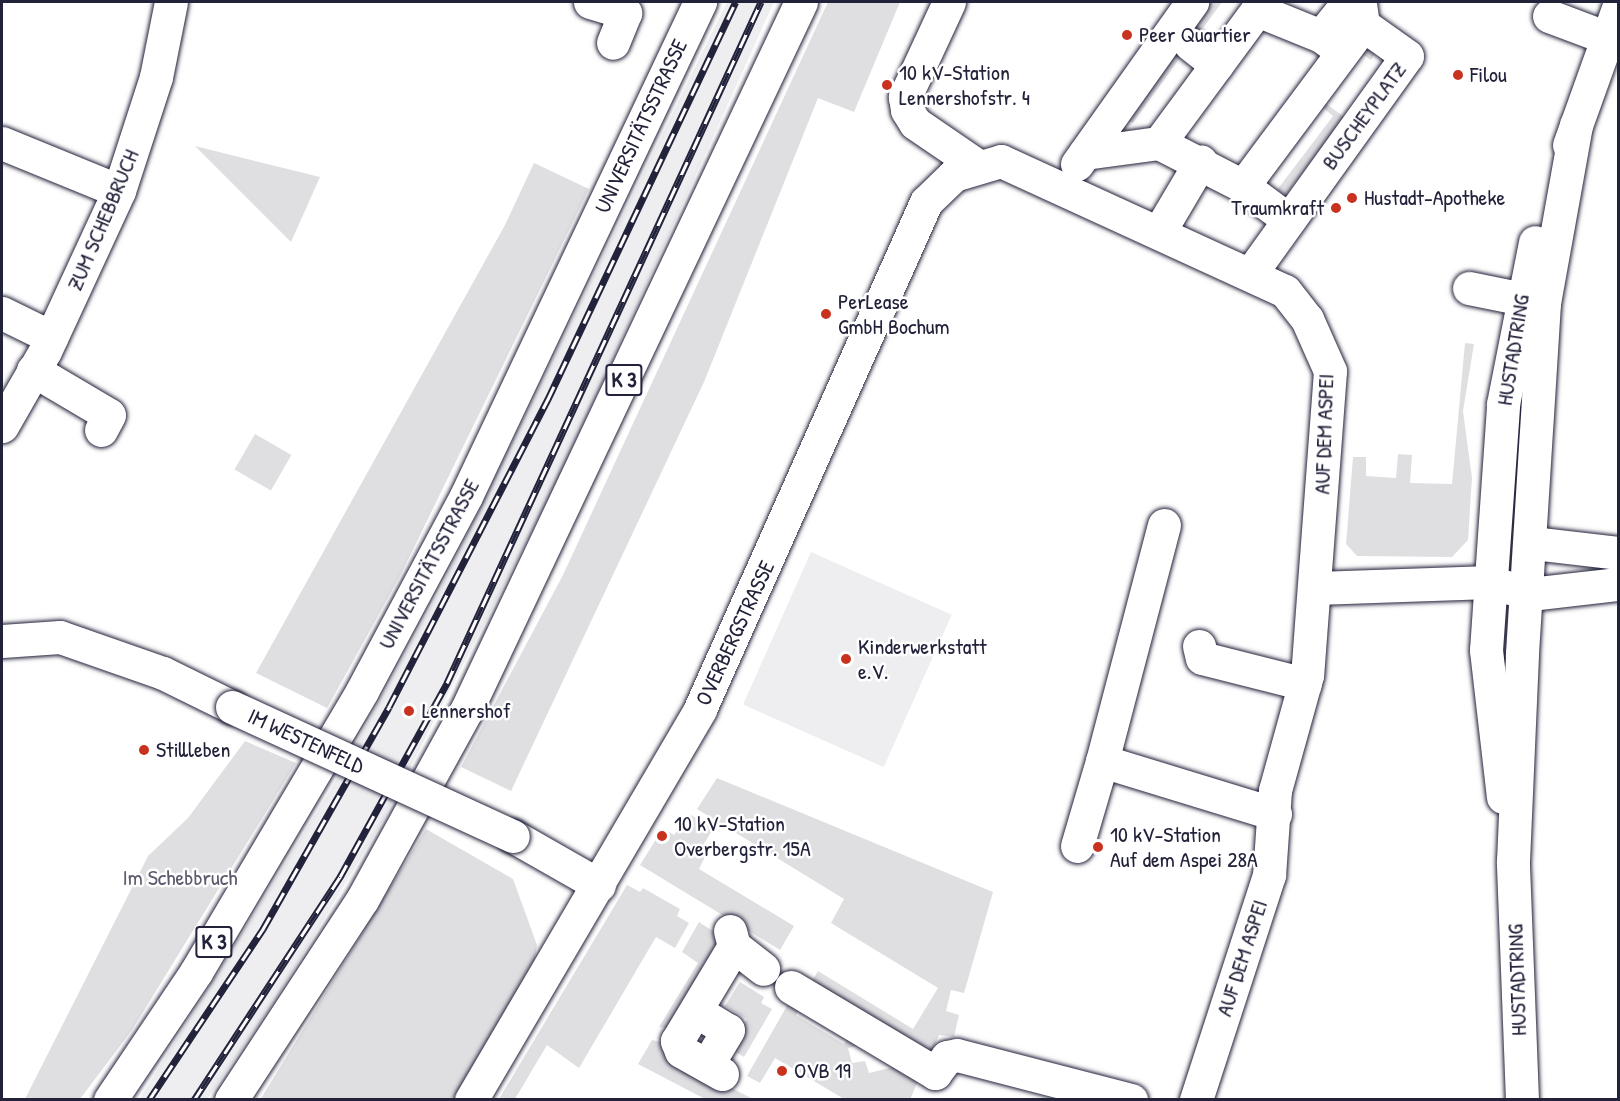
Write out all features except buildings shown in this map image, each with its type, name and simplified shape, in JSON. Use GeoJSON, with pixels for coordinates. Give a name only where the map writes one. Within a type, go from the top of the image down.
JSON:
{"type":"FeatureCollection","features":[{"type":"Feature","properties":{"kind":"main road","name":"ZUM SCHEBBRUCH"},"geometry":{"type":"LineString","coordinates":[[2,426],[51,337],[119,191],[156,77],[171,2]]}},
{"type":"Feature","properties":{"kind":"main road"},"geometry":{"type":"LineString","coordinates":[[590,2],[625,13],[613,43]]}},
{"type":"Feature","properties":{"kind":"main road","name":"UNIVERSITÄTSSTRASSE"},"geometry":{"type":"LineString","coordinates":[[110,1100],[196,972],[368,681],[466,496],[700,2]]}},
{"type":"Feature","properties":{"kind":"main road","name":"K 3"},"geometry":{"type":"LineString","coordinates":[[231,1100],[362,900],[466,711],[801,2]]}},
{"type":"Feature","properties":{"kind":"main road"},"geometry":{"type":"LineString","coordinates":[[949,2],[905,97],[907,110],[915,123],[978,166],[1001,161],[1251,273]]}},
{"type":"Feature","properties":{"kind":"main road"},"geometry":{"type":"LineString","coordinates":[[1061,188],[1085,153],[1182,38],[1192,2]]}},
{"type":"Feature","properties":{"kind":"main road"},"geometry":{"type":"LineString","coordinates":[[1159,143],[1217,65],[1252,6],[1332,44]]}},
{"type":"Feature","properties":{"kind":"main road","name":"HUSTADTRING"},"geometry":{"type":"LineString","coordinates":[[1513,861],[1490,704],[1490,582],[1503,404],[1533,300],[1576,125],[1605,37],[1618,8]]}},
{"type":"Feature","properties":{"kind":"main road","name":"BUSCHEYPLATZ"},"geometry":{"type":"LineString","coordinates":[[1243,186],[1332,44],[1346,12],[1407,56],[1251,273]]}},
{"type":"Feature","properties":{"kind":"main road"},"geometry":{"type":"LineString","coordinates":[[1549,16],[1605,37]]}},
{"type":"Feature","properties":{"kind":"main road"},"geometry":{"type":"LineString","coordinates":[[1182,38],[1217,65]]}},
{"type":"Feature","properties":{"kind":"main road"},"geometry":{"type":"LineString","coordinates":[[2,143],[119,191]]}},
{"type":"Feature","properties":{"kind":"main road"},"geometry":{"type":"LineString","coordinates":[[1085,153],[1159,143],[1201,161],[1243,186],[1288,220]]}},
{"type":"Feature","properties":{"kind":"main road"},"geometry":{"type":"LineString","coordinates":[[1160,232],[1201,161]]}},
{"type":"Feature","properties":{"kind":"main road","name":"OVERBERGSTRASSE"},"geometry":{"type":"LineString","coordinates":[[471,1100],[700,709],[926,202],[945,182],[978,166]]}},
{"type":"Feature","properties":{"kind":"main road","name":"AUF DEM ASPEI"},"geometry":{"type":"LineString","coordinates":[[1196,1100],[1269,875],[1275,790],[1305,684],[1316,588],[1330,371],[1307,320],[1285,291],[1251,273]]}},
{"type":"Feature","properties":{"kind":"main road"},"geometry":{"type":"LineString","coordinates":[[1469,288],[1533,300]]}},
{"type":"Feature","properties":{"kind":"main road","name":"HUSTADTRING"},"geometry":{"type":"LineString","coordinates":[[1522,1100],[1513,861],[1533,543],[1533,300]]}},
{"type":"Feature","properties":{"kind":"main road"},"geometry":{"type":"LineString","coordinates":[[2,313],[51,337]]}},
{"type":"Feature","properties":{"kind":"main road"},"geometry":{"type":"LineString","coordinates":[[33,370],[109,415],[101,430]]}},
{"type":"Feature","properties":{"kind":"main road"},"geometry":{"type":"LineString","coordinates":[[1077,846],[1164,525]]}},
{"type":"Feature","properties":{"kind":"main road"},"geometry":{"type":"LineString","coordinates":[[1490,582],[1533,543],[1618,553]]}},
{"type":"Feature","properties":{"kind":"main road"},"geometry":{"type":"LineString","coordinates":[[1316,588],[1490,582],[1530,594],[1618,584]]}},
{"type":"Feature","properties":{"kind":"main road","name":"IM WESTENFELD"},"geometry":{"type":"LineString","coordinates":[[2,641],[60,637],[154,669],[513,836],[599,885]]}},
{"type":"Feature","properties":{"kind":"main road"},"geometry":{"type":"LineString","coordinates":[[1198,646],[1202,658],[1305,684]]}},
{"type":"Feature","properties":{"kind":"main road"},"geometry":{"type":"LineString","coordinates":[[1102,760],[1275,814]]}},
{"type":"Feature","properties":{"kind":"main road"},"geometry":{"type":"LineString","coordinates":[[714,1070],[728,1029],[696,1011],[741,953]]}},
{"type":"Feature","properties":{"kind":"main road"},"geometry":{"type":"LineString","coordinates":[[791,987],[935,1073],[946,1057],[957,1056],[1131,1100]]}},
{"type":"Feature","properties":{"kind":"shaded area"},"geometry":{"type":"Polygon","coordinates":[[[727,2],[774,2],[557,482],[381,824],[274,1002],[207,1099],[139,1100],[331,789],[439,592],[727,2]]]}},
{"type":"Feature","properties":{"kind":"shaded area","name":"Kinderwerkstatt e.V."},"geometry":{"type":"Polygon","coordinates":[[[811,552],[952,615],[884,767],[743,705],[811,552]]]}},
{"type":"Feature","properties":{"kind":"green space"},"geometry":{"type":"Polygon","coordinates":[[[828,2],[900,2],[854,112],[818,98],[704,382],[511,791],[461,767],[563,575],[828,2]]]}},
{"type":"Feature","properties":{"kind":"green space"},"geometry":{"type":"Polygon","coordinates":[[[1210,2],[1222,2],[1193,42],[1185,36],[1210,2]]]}},
{"type":"Feature","properties":{"kind":"green space"},"geometry":{"type":"Polygon","coordinates":[[[1358,39],[1376,52],[1371,60],[1361,53],[1324,102],[1344,117],[1285,196],[1277,190],[1333,116],[1316,102],[1358,39]]]}},
{"type":"Feature","properties":{"kind":"green space"},"geometry":{"type":"Polygon","coordinates":[[[1179,44],[1186,49],[1133,123],[1126,118],[1179,44]]]}},
{"type":"Feature","properties":{"kind":"green space"},"geometry":{"type":"Polygon","coordinates":[[[195,146],[320,177],[291,242],[195,146]]]}},
{"type":"Feature","properties":{"kind":"green space"},"geometry":{"type":"Polygon","coordinates":[[[534,163],[589,189],[400,576],[327,708],[256,673],[505,225],[534,163]]]}},
{"type":"Feature","properties":{"kind":"green space"},"geometry":{"type":"Polygon","coordinates":[[[1465,343],[1474,344],[1463,411],[1472,478],[1468,540],[1452,557],[1357,556],[1346,544],[1353,457],[1366,457],[1366,476],[1396,478],[1398,454],[1412,455],[1410,483],[1452,484],[1465,343]]]}},
{"type":"Feature","properties":{"kind":"green space"},"geometry":{"type":"Polygon","coordinates":[[[255,434],[291,455],[271,491],[234,470],[255,434]]]}},
{"type":"Feature","properties":{"kind":"green space","name":"Im Schebbruch"},"geometry":{"type":"Polygon","coordinates":[[[245,741],[296,763],[132,1030],[80,1099],[25,1099],[148,856],[188,818],[245,741]]]}},
{"type":"Feature","properties":{"kind":"green space"},"geometry":{"type":"Polygon","coordinates":[[[717,778],[993,892],[964,993],[951,990],[946,1011],[959,1015],[954,1037],[939,1035],[931,1054],[808,988],[818,971],[913,1029],[938,988],[831,923],[844,899],[697,809],[717,778]]]}},
{"type":"Feature","properties":{"kind":"green space"},"geometry":{"type":"Polygon","coordinates":[[[691,815],[713,829],[702,847],[708,851],[699,869],[794,926],[780,950],[640,865],[663,828],[674,835],[691,815]]]}},
{"type":"Feature","properties":{"kind":"green space"},"geometry":{"type":"Polygon","coordinates":[[[426,829],[513,879],[537,945],[534,963],[453,1099],[260,1100],[426,829]]]}},
{"type":"Feature","properties":{"kind":"green space"},"geometry":{"type":"Polygon","coordinates":[[[627,885],[640,892],[643,888],[680,909],[677,916],[689,923],[675,948],[656,937],[579,1068],[547,1045],[515,1099],[499,1099],[627,885]]]}},
{"type":"Feature","properties":{"kind":"green space"},"geometry":{"type":"Polygon","coordinates":[[[699,922],[725,939],[672,1029],[659,1027],[698,963],[682,952],[699,922]]]}},
{"type":"Feature","properties":{"kind":"green space"},"geometry":{"type":"Polygon","coordinates":[[[740,982],[764,997],[761,1003],[772,1009],[744,1057],[729,1048],[747,1019],[725,1006],[740,982]]]}},
{"type":"Feature","properties":{"kind":"green space"},"geometry":{"type":"Polygon","coordinates":[[[792,997],[803,1003],[796,1015],[844,1044],[852,1032],[868,1043],[848,1048],[852,1063],[865,1061],[869,1073],[906,1064],[921,1073],[910,1100],[844,1099],[775,1058],[760,1083],[747,1076],[792,997]]]}},
{"type":"Feature","properties":{"kind":"green space"},"geometry":{"type":"Polygon","coordinates":[[[652,1040],[665,1043],[664,1053],[751,1098],[705,1099],[638,1064],[652,1040]]]}},
{"type":"Feature","properties":{"kind":"railway"},"geometry":{"type":"LineString","coordinates":[[149,1100],[263,929],[389,707],[548,399],[736,2]]}},
{"type":"Feature","properties":{"kind":"railway"},"geometry":{"type":"LineString","coordinates":[[194,1100],[340,877],[447,683],[761,2]]}},
{"type":"Feature","properties":{"kind":"place","name":"Peer Quartier"},"geometry":{"type":"Point","coordinates":[1127,35]}},
{"type":"Feature","properties":{"kind":"place","name":"Filou"},"geometry":{"type":"Point","coordinates":[1458,75]}},
{"type":"Feature","properties":{"kind":"place","name":"10 kV-Station Lennershofstr. 4"},"geometry":{"type":"Point","coordinates":[887,85]}},
{"type":"Feature","properties":{"kind":"place","name":"Hustadt-Apotheke"},"geometry":{"type":"Point","coordinates":[1352,198]}},
{"type":"Feature","properties":{"kind":"place","name":"Traumkraft"},"geometry":{"type":"Point","coordinates":[1336,208]}},
{"type":"Feature","properties":{"kind":"place","name":"PerLease GmbH Bochum"},"geometry":{"type":"Point","coordinates":[826,314]}},
{"type":"Feature","properties":{"kind":"place","name":"Kinderwerkstatt e.V."},"geometry":{"type":"Point","coordinates":[846,659]}},
{"type":"Feature","properties":{"kind":"place","name":"Lennershof"},"geometry":{"type":"Point","coordinates":[409,711]}},
{"type":"Feature","properties":{"kind":"place","name":"Stillleben"},"geometry":{"type":"Point","coordinates":[144,750]}},
{"type":"Feature","properties":{"kind":"place","name":"10 kV-Station Overbergstr. 15A"},"geometry":{"type":"Point","coordinates":[662,836]}},
{"type":"Feature","properties":{"kind":"place","name":"10 kV-Station Auf dem Aspei 28A"},"geometry":{"type":"Point","coordinates":[1098,847]}},
{"type":"Feature","properties":{"kind":"place","name":"OVB 19"},"geometry":{"type":"Point","coordinates":[782,1071]}}]}
